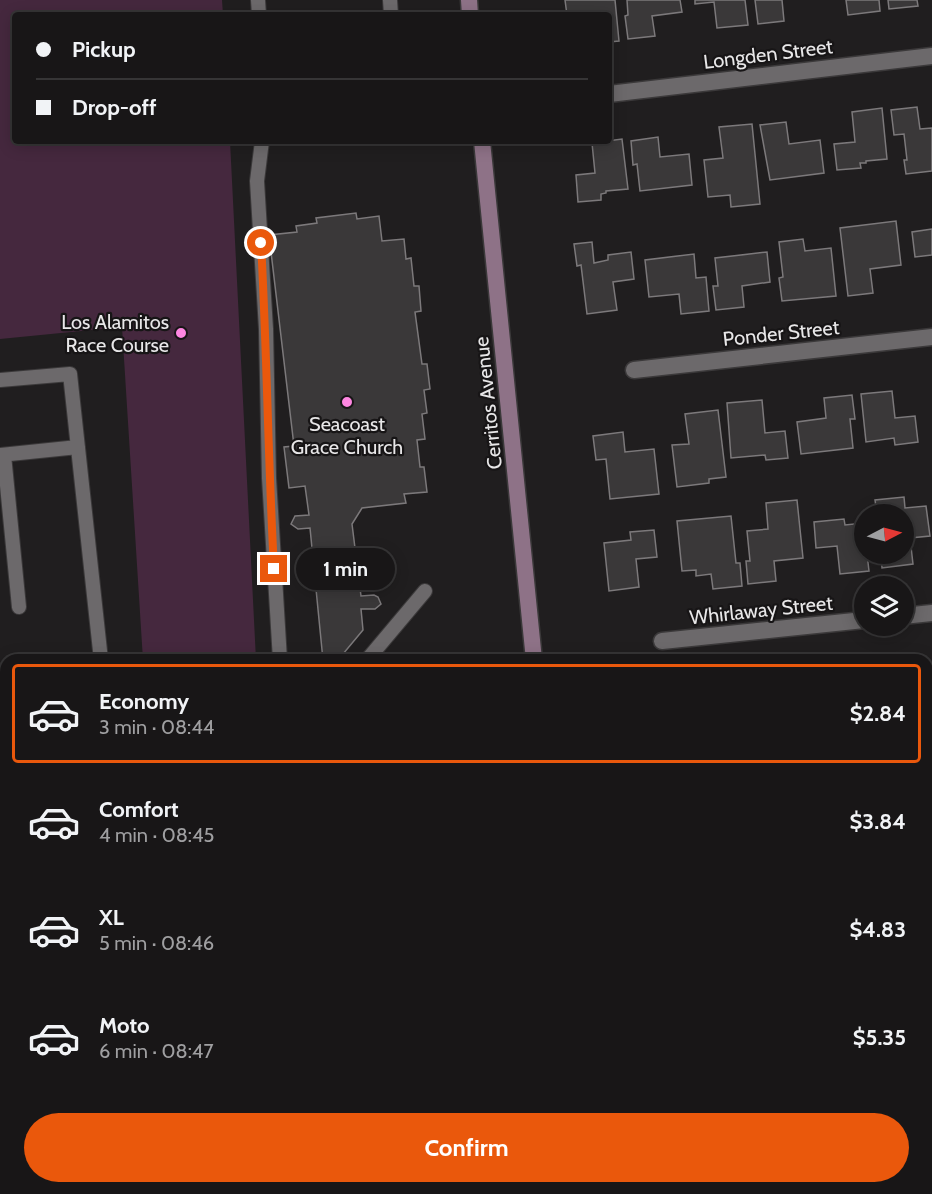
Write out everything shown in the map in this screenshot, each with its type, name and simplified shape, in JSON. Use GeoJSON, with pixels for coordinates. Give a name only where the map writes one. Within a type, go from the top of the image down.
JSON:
{"type":"FeatureCollection","features":[{"type":"Feature","properties":{"kind":"main road","name":"Cerritos Avenue"},"geometry":{"type":"LineString","coordinates":[[482,144],[533,654]]}},
{"type":"Feature","properties":{"kind":"street","name":"Longden Street"},"geometry":{"type":"LineString","coordinates":[[612,94],[932,56]]}},
{"type":"Feature","properties":{"kind":"street","name":"Ponder Street"},"geometry":{"type":"LineString","coordinates":[[634,370],[932,337]]}},
{"type":"Feature","properties":{"kind":"street"},"geometry":{"type":"LineString","coordinates":[[914,615],[932,613]]}},
{"type":"Feature","properties":{"kind":"street","name":"Whirlaway Street"},"geometry":{"type":"LineString","coordinates":[[662,641],[854,621]]}},
{"type":"Feature","properties":{"kind":"lane"},"geometry":{"type":"LineString","coordinates":[[262,144],[257,181],[266,329],[269,478],[280,654]]}},
{"type":"Feature","properties":{"kind":"lane"},"geometry":{"type":"LineString","coordinates":[[0,381],[70,374],[100,654]]}},
{"type":"Feature","properties":{"kind":"lane"},"geometry":{"type":"LineString","coordinates":[[20,607],[2,455],[78,447]]}},
{"type":"Feature","properties":{"kind":"lane"},"geometry":{"type":"LineString","coordinates":[[372,654],[425,591]]}},
{"type":"Feature","properties":{"kind":"shaded area","name":"Los Alamitos Race Course"},"geometry":{"type":"Polygon","coordinates":[[[0,0],[222,0],[223,12],[12,12],[12,144],[230,144],[256,654],[143,654],[122,327],[0,339],[0,0]]]}},
{"type":"Feature","properties":{"kind":"building"},"geometry":{"type":"Polygon","coordinates":[[[565,0],[615,0],[619,41],[612,42],[612,12],[567,12],[565,0]]]}},
{"type":"Feature","properties":{"kind":"building"},"geometry":{"type":"Polygon","coordinates":[[[627,0],[680,0],[682,12],[652,16],[655,36],[628,39],[625,16],[628,15],[627,0]]]}},
{"type":"Feature","properties":{"kind":"building"},"geometry":{"type":"Polygon","coordinates":[[[695,0],[745,0],[748,25],[717,28],[714,2],[695,4],[695,0]]]}},
{"type":"Feature","properties":{"kind":"building"},"geometry":{"type":"Polygon","coordinates":[[[755,0],[782,0],[784,21],[758,24],[755,0]]]}},
{"type":"Feature","properties":{"kind":"building"},"geometry":{"type":"Polygon","coordinates":[[[846,0],[879,0],[880,11],[848,15],[846,0]]]}},
{"type":"Feature","properties":{"kind":"building"},"geometry":{"type":"Polygon","coordinates":[[[888,0],[917,0],[918,6],[889,9],[888,0]]]}},
{"type":"Feature","properties":{"kind":"building"},"geometry":{"type":"Polygon","coordinates":[[[917,107],[920,129],[932,128],[932,171],[906,174],[904,134],[894,135],[891,110],[917,107]]]}},
{"type":"Feature","properties":{"kind":"building"},"geometry":{"type":"Polygon","coordinates":[[[882,108],[887,159],[860,163],[861,168],[837,170],[834,144],[855,142],[852,112],[882,108]]]}},
{"type":"Feature","properties":{"kind":"building"},"geometry":{"type":"Polygon","coordinates":[[[786,122],[789,144],[820,140],[824,173],[770,180],[760,125],[786,122]]]}},
{"type":"Feature","properties":{"kind":"building"},"geometry":{"type":"Polygon","coordinates":[[[752,124],[760,204],[731,207],[730,195],[708,197],[704,160],[723,158],[719,127],[752,124]]]}},
{"type":"Feature","properties":{"kind":"building"},"geometry":{"type":"Polygon","coordinates":[[[658,137],[660,157],[689,154],[692,185],[640,191],[637,164],[633,165],[631,141],[658,137]]]}},
{"type":"Feature","properties":{"kind":"building"},"geometry":{"type":"Polygon","coordinates":[[[622,139],[628,189],[606,191],[601,194],[601,200],[578,202],[576,175],[595,173],[592,144],[612,144],[612,140],[622,139]]]}},
{"type":"Feature","properties":{"kind":"building"},"geometry":{"type":"Polygon","coordinates":[[[356,213],[357,219],[379,216],[382,241],[404,239],[406,259],[411,258],[414,286],[419,286],[421,311],[415,312],[422,364],[427,364],[430,389],[424,390],[427,413],[422,414],[425,439],[417,440],[420,467],[424,467],[427,492],[404,494],[406,503],[362,508],[352,524],[361,596],[374,595],[378,597],[381,604],[375,609],[361,609],[363,630],[343,654],[322,654],[310,528],[298,529],[291,524],[295,516],[309,515],[305,486],[289,488],[284,447],[294,446],[269,235],[297,232],[296,226],[317,223],[316,218],[356,213]]]}},
{"type":"Feature","properties":{"kind":"building"},"geometry":{"type":"Polygon","coordinates":[[[896,221],[901,265],[870,269],[873,293],[848,296],[840,228],[896,221]]]}},
{"type":"Feature","properties":{"kind":"building"},"geometry":{"type":"Polygon","coordinates":[[[932,229],[932,255],[915,257],[912,232],[932,229]]]}},
{"type":"Feature","properties":{"kind":"building"},"geometry":{"type":"Polygon","coordinates":[[[803,239],[805,251],[831,248],[836,296],[782,301],[779,278],[783,277],[779,242],[803,239]]]}},
{"type":"Feature","properties":{"kind":"building"},"geometry":{"type":"Polygon","coordinates":[[[592,242],[594,263],[608,260],[608,255],[631,252],[634,279],[613,282],[617,310],[587,314],[581,265],[577,266],[574,244],[592,242]]]}},
{"type":"Feature","properties":{"kind":"building"},"geometry":{"type":"Polygon","coordinates":[[[767,252],[770,282],[742,286],[744,307],[716,310],[713,286],[718,286],[715,258],[767,252]]]}},
{"type":"Feature","properties":{"kind":"building"},"geometry":{"type":"Polygon","coordinates":[[[694,254],[696,278],[706,277],[709,311],[681,314],[679,294],[649,297],[645,260],[694,254]]]}},
{"type":"Feature","properties":{"kind":"building"},"geometry":{"type":"Polygon","coordinates":[[[892,391],[895,418],[915,416],[918,442],[895,445],[894,438],[866,442],[861,394],[892,391]]]}},
{"type":"Feature","properties":{"kind":"building"},"geometry":{"type":"Polygon","coordinates":[[[852,395],[855,419],[850,419],[853,448],[801,454],[797,422],[826,418],[824,398],[852,395]]]}},
{"type":"Feature","properties":{"kind":"building"},"geometry":{"type":"Polygon","coordinates":[[[762,400],[765,433],[785,431],[788,458],[766,460],[765,455],[731,458],[727,403],[762,400]]]}},
{"type":"Feature","properties":{"kind":"building"},"geometry":{"type":"Polygon","coordinates":[[[718,410],[726,477],[709,479],[709,483],[677,487],[672,445],[689,444],[685,414],[718,410]]]}},
{"type":"Feature","properties":{"kind":"building"},"geometry":{"type":"Polygon","coordinates":[[[623,432],[625,452],[654,449],[659,494],[610,499],[606,459],[596,460],[593,436],[623,432]]]}},
{"type":"Feature","properties":{"kind":"building"},"geometry":{"type":"Polygon","coordinates":[[[904,497],[905,504],[876,504],[875,500],[904,497]]]}},
{"type":"Feature","properties":{"kind":"building"},"geometry":{"type":"Polygon","coordinates":[[[797,500],[803,558],[774,561],[776,581],[748,584],[746,561],[750,561],[747,531],[768,529],[766,503],[797,500]]]}},
{"type":"Feature","properties":{"kind":"building"},"geometry":{"type":"Polygon","coordinates":[[[926,506],[930,536],[914,538],[914,507],[926,506]]]}},
{"type":"Feature","properties":{"kind":"building"},"geometry":{"type":"Polygon","coordinates":[[[731,516],[736,563],[740,563],[742,586],[713,589],[711,574],[696,576],[696,570],[682,571],[677,521],[731,516]]]}},
{"type":"Feature","properties":{"kind":"building"},"geometry":{"type":"Polygon","coordinates":[[[844,519],[845,525],[854,524],[854,564],[868,564],[869,571],[840,574],[837,546],[816,548],[814,522],[844,519]]]}},
{"type":"Feature","properties":{"kind":"building"},"geometry":{"type":"Polygon","coordinates":[[[654,530],[657,557],[636,559],[639,587],[609,591],[604,543],[631,540],[630,532],[654,530]]]}},
{"type":"Feature","properties":{"kind":"building"},"geometry":{"type":"Polygon","coordinates":[[[882,564],[913,564],[882,568],[882,564]]]}},
{"type":"Feature","properties":{"kind":"place","name":"Los Alamitos Race Course"},"geometry":{"type":"Point","coordinates":[181,333]}},
{"type":"Feature","properties":{"kind":"place","name":"Seacoast Grace Church"},"geometry":{"type":"Point","coordinates":[347,402]}},
{"type":"Feature","properties":{"kind":"route"},"geometry":{"type":"LineString","coordinates":[[261,243],[274,569]]}}]}
